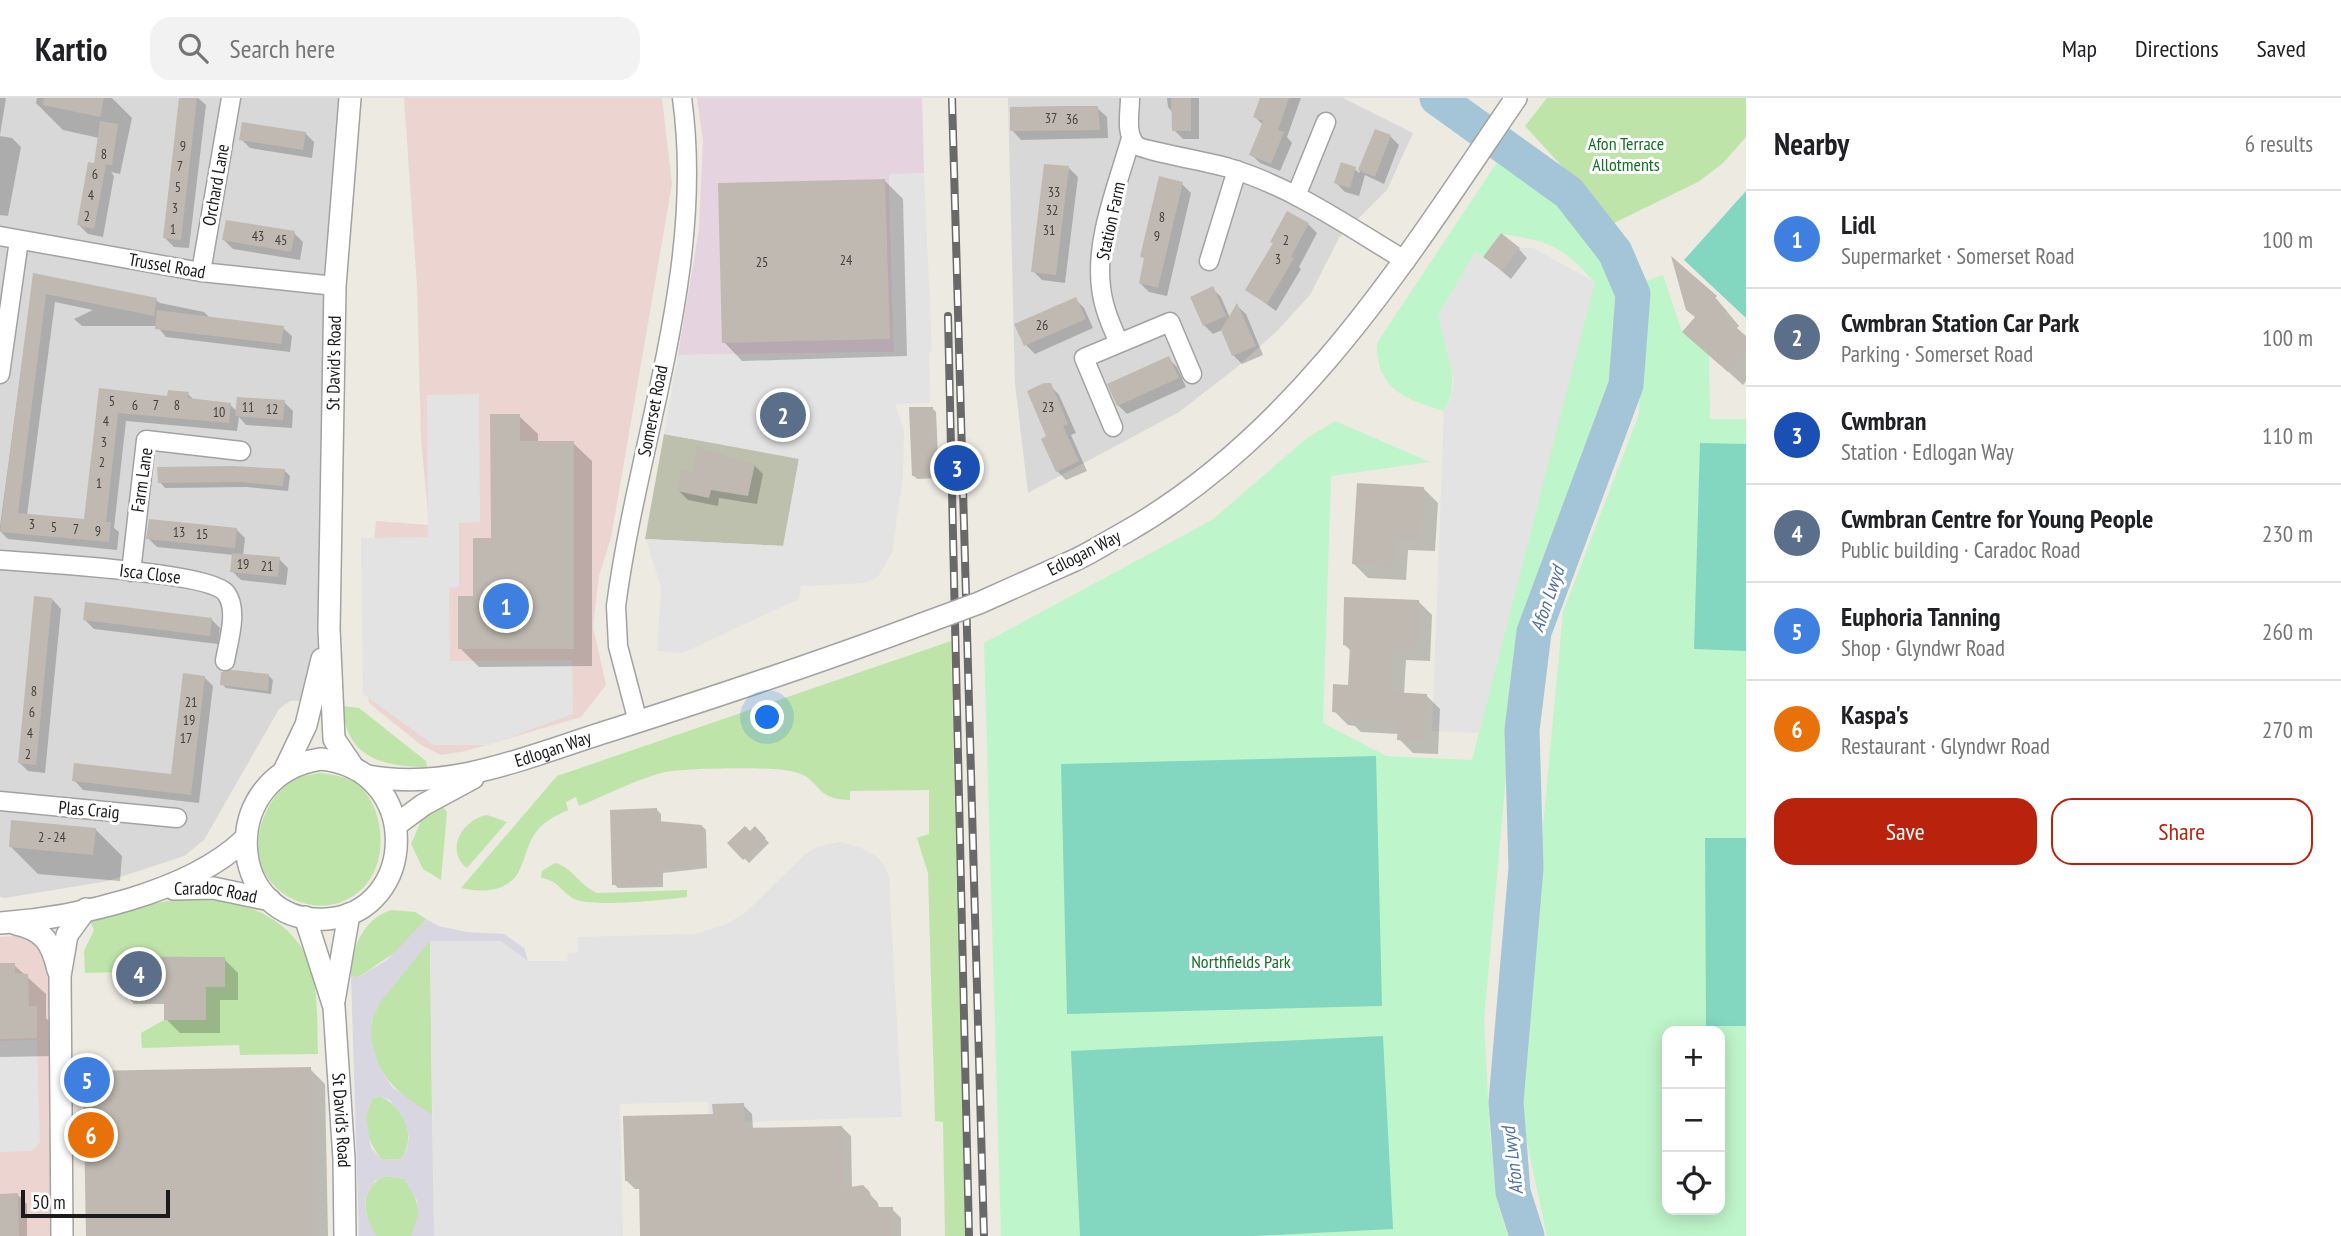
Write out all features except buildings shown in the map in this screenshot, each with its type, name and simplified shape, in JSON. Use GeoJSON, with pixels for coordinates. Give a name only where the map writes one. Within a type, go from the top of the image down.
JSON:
{"type":"FeatureCollection","features":[{"type":"Feature","properties":{"kind":"street","name":"Orchard Lane"},"geometry":{"type":"LineString","coordinates":[[201,272],[231,98]]}},
{"type":"Feature","properties":{"kind":"street","name":"St David's Road"},"geometry":{"type":"LineString","coordinates":[[350,98],[335,286],[329,629],[334,739],[389,805],[396,825]]}},
{"type":"Feature","properties":{"kind":"street","name":"Somerset Road"},"geometry":{"type":"LineString","coordinates":[[638,722],[618,646],[616,606],[683,251],[687,161],[682,98]]}},
{"type":"Feature","properties":{"kind":"street","name":"Station Farm"},"geometry":{"type":"LineString","coordinates":[[1119,343],[1105,310],[1100,285],[1101,254],[1131,138],[1130,98]]}},
{"type":"Feature","properties":{"kind":"street","name":"Edlogan Way"},"geometry":{"type":"LineString","coordinates":[[360,770],[415,781],[487,770],[638,722],[979,603],[1073,561],[1160,513],[1230,459],[1283,409],[1406,261],[1516,98]]}},
{"type":"Feature","properties":{"kind":"street"},"geometry":{"type":"LineString","coordinates":[[1296,196],[1326,122]]}},
{"type":"Feature","properties":{"kind":"street"},"geometry":{"type":"LineString","coordinates":[[1131,138],[1140,149],[1196,158],[1237,170],[1296,196],[1406,261]]}},
{"type":"Feature","properties":{"kind":"street"},"geometry":{"type":"LineString","coordinates":[[1209,261],[1237,170]]}},
{"type":"Feature","properties":{"kind":"street","name":"Trussel Road"},"geometry":{"type":"LineString","coordinates":[[0,236],[201,272],[335,286]]}},
{"type":"Feature","properties":{"kind":"street"},"geometry":{"type":"LineString","coordinates":[[0,374],[19,240]]}},
{"type":"Feature","properties":{"kind":"street"},"geometry":{"type":"LineString","coordinates":[[1113,427],[1084,358],[1170,322],[1192,374]]}},
{"type":"Feature","properties":{"kind":"street","name":"Farm Lane"},"geometry":{"type":"LineString","coordinates":[[131,572],[146,440],[242,451]]}},
{"type":"Feature","properties":{"kind":"street","name":"Isca Close"},"geometry":{"type":"LineString","coordinates":[[0,559],[199,580],[224,591],[232,609],[225,661]]}},
{"type":"Feature","properties":{"kind":"street","name":"St David's Road"},"geometry":{"type":"LineString","coordinates":[[284,771],[306,725],[329,629]]}},
{"type":"Feature","properties":{"kind":"street","name":"St David's Road"},"geometry":{"type":"LineString","coordinates":[[244,839],[260,795],[284,771],[303,761],[321,759],[360,770]]}},
{"type":"Feature","properties":{"kind":"street","name":"Edlogan Way"},"geometry":{"type":"LineString","coordinates":[[396,825],[423,805],[487,770]]}},
{"type":"Feature","properties":{"kind":"street","name":"Plas Craig"},"geometry":{"type":"LineString","coordinates":[[0,802],[177,818]]}},
{"type":"Feature","properties":{"kind":"street"},"geometry":{"type":"LineString","coordinates":[[244,839],[251,873],[272,901],[287,911],[305,917],[327,919],[349,914],[369,903],[391,870],[396,825]]}},
{"type":"Feature","properties":{"kind":"street","name":"Caradoc Road"},"geometry":{"type":"LineString","coordinates":[[4,922],[57,917],[160,889],[213,865],[244,839]]}},
{"type":"Feature","properties":{"kind":"street","name":"Caradoc Road"},"geometry":{"type":"LineString","coordinates":[[160,889],[213,888],[272,901]]}},
{"type":"Feature","properties":{"kind":"street"},"geometry":{"type":"LineString","coordinates":[[62,1236],[60,976],[67,935],[86,909]]}},
{"type":"Feature","properties":{"kind":"street","name":"St David's Road"},"geometry":{"type":"LineString","coordinates":[[345,1236],[344,1159],[334,1007],[349,914]]}},
{"type":"Feature","properties":{"kind":"street","name":"St David's Road"},"geometry":{"type":"LineString","coordinates":[[305,917],[334,1007]]}},
{"type":"Feature","properties":{"kind":"street","name":"Caradoc Road"},"geometry":{"type":"LineString","coordinates":[[4,922],[35,929],[47,939],[53,947],[60,976]]}},
{"type":"Feature","properties":{"kind":"shaded area"},"geometry":{"type":"Polygon","coordinates":[[[0,98],[350,98],[329,629],[313,700],[290,701],[279,709],[204,840],[184,856],[108,881],[5,898],[0,897],[0,98]]]}},
{"type":"Feature","properties":{"kind":"shaded area"},"geometry":{"type":"Polygon","coordinates":[[[404,98],[662,98],[672,184],[611,538],[599,576],[593,627],[606,685],[581,717],[466,751],[441,755],[421,745],[369,703],[361,552],[373,551],[376,521],[429,525],[421,438],[417,286],[404,98]]]}},
{"type":"Feature","properties":{"kind":"shaded area"},"geometry":{"type":"Polygon","coordinates":[[[697,98],[922,98],[924,173],[889,175],[894,352],[678,355],[699,229],[703,140],[697,98]]]}},
{"type":"Feature","properties":{"kind":"shaded area"},"geometry":{"type":"Polygon","coordinates":[[[1008,98],[1343,98],[1413,133],[1387,190],[1339,238],[1310,295],[1278,330],[1236,368],[1179,412],[1028,493],[1015,384],[1008,98]]]}},
{"type":"Feature","properties":{"kind":"shaded area"},"geometry":{"type":"Polygon","coordinates":[[[924,173],[932,351],[929,352],[930,403],[895,404],[904,430],[903,476],[892,553],[878,577],[865,583],[801,586],[799,599],[682,653],[657,651],[661,588],[646,539],[783,546],[799,459],[664,434],[678,355],[894,352],[889,174],[924,173]]]}},
{"type":"Feature","properties":{"kind":"shaded area"},"geometry":{"type":"Polygon","coordinates":[[[1520,248],[1533,248],[1595,282],[1479,733],[1432,731],[1444,411],[1451,399],[1454,380],[1438,316],[1475,252],[1501,271],[1520,248]]]}},
{"type":"Feature","properties":{"kind":"shaded area"},"geometry":{"type":"Polygon","coordinates":[[[479,394],[480,522],[459,523],[459,587],[449,588],[450,661],[572,660],[573,714],[489,745],[434,745],[363,694],[361,538],[428,537],[427,395],[479,394]]]}},
{"type":"Feature","properties":{"kind":"shaded area"},"geometry":{"type":"Polygon","coordinates":[[[664,434],[799,458],[784,546],[645,539],[664,434]]]}},
{"type":"Feature","properties":{"kind":"shaded area"},"geometry":{"type":"Polygon","coordinates":[[[840,842],[859,847],[876,856],[889,877],[902,1117],[709,1123],[708,1102],[620,1104],[623,1236],[434,1236],[430,941],[501,941],[528,961],[567,961],[568,953],[578,952],[578,937],[695,934],[727,924],[745,913],[804,855],[819,846],[840,842]]]}},
{"type":"Feature","properties":{"kind":"shaded area"},"geometry":{"type":"Polygon","coordinates":[[[426,919],[439,926],[466,932],[504,934],[524,948],[528,961],[501,941],[430,941],[381,1001],[371,1021],[372,1042],[379,1067],[392,1087],[432,1115],[434,1236],[411,1236],[418,1215],[417,1200],[404,1179],[385,1176],[375,1181],[365,1200],[366,1215],[376,1236],[359,1236],[351,975],[357,978],[387,960],[426,919]],[[373,1098],[366,1116],[371,1148],[382,1160],[400,1159],[407,1150],[409,1137],[404,1119],[390,1100],[373,1098]]]}},
{"type":"Feature","properties":{"kind":"shaded area"},"geometry":{"type":"Polygon","coordinates":[[[28,935],[43,946],[49,971],[54,1236],[0,1236],[0,937],[28,935]]]}},
{"type":"Feature","properties":{"kind":"shaded area"},"geometry":{"type":"Polygon","coordinates":[[[37,1040],[40,1142],[32,1151],[0,1152],[0,1041],[37,1040]]]}},
{"type":"Feature","properties":{"kind":"green space","name":"Afon Terrace Allotments"},"geometry":{"type":"Polygon","coordinates":[[[1547,98],[1746,98],[1746,137],[1723,163],[1698,182],[1614,223],[1525,126],[1547,98]]]}},
{"type":"Feature","properties":{"kind":"green space","name":"Northfields Park"},"geometry":{"type":"Polygon","coordinates":[[[1500,158],[1568,209],[1624,294],[1614,388],[1519,631],[1484,1020],[1490,1135],[1498,1204],[1508,1236],[1001,1236],[984,643],[1212,520],[1306,439],[1335,421],[1430,462],[1331,476],[1323,723],[1386,756],[1472,760],[1594,282],[1563,252],[1531,239],[1501,234],[1483,257],[1475,252],[1438,316],[1452,377],[1452,388],[1444,411],[1405,396],[1387,382],[1381,371],[1377,343],[1500,158]]]}},
{"type":"Feature","properties":{"kind":"green space"},"geometry":{"type":"Polygon","coordinates":[[[1746,191],[1746,318],[1684,260],[1746,191]]]}},
{"type":"Feature","properties":{"kind":"green space"},"geometry":{"type":"Polygon","coordinates":[[[1663,275],[1682,332],[1709,354],[1710,419],[1746,419],[1746,1236],[1547,1236],[1524,1129],[1524,1030],[1563,612],[1639,414],[1643,282],[1663,275]]]}},
{"type":"Feature","properties":{"kind":"green space"},"geometry":{"type":"Polygon","coordinates":[[[1700,443],[1746,444],[1746,651],[1694,649],[1700,443]]]}},
{"type":"Feature","properties":{"kind":"green space"},"geometry":{"type":"Polygon","coordinates":[[[951,641],[965,1236],[945,1236],[943,1122],[935,1121],[928,873],[917,838],[929,834],[929,790],[850,791],[850,800],[829,796],[804,775],[785,770],[730,768],[665,772],[579,806],[576,797],[566,802],[568,810],[537,830],[519,871],[509,883],[486,890],[461,888],[557,776],[951,641]]]}},
{"type":"Feature","properties":{"kind":"green space"},"geometry":{"type":"Polygon","coordinates":[[[343,706],[359,708],[426,761],[427,767],[395,765],[369,756],[351,737],[345,723],[343,706]]]}},
{"type":"Feature","properties":{"kind":"green space"},"geometry":{"type":"Polygon","coordinates":[[[1376,756],[1382,1006],[1067,1014],[1061,764],[1376,756]]]}},
{"type":"Feature","properties":{"kind":"green space"},"geometry":{"type":"Polygon","coordinates":[[[321,773],[348,779],[361,787],[378,820],[380,846],[374,871],[358,893],[346,900],[320,906],[293,899],[271,882],[259,855],[259,839],[267,809],[276,796],[300,777],[321,773]]]}},
{"type":"Feature","properties":{"kind":"green space"},"geometry":{"type":"Polygon","coordinates":[[[442,806],[447,812],[441,880],[423,869],[411,844],[421,821],[442,806]]]}},
{"type":"Feature","properties":{"kind":"green space"},"geometry":{"type":"Polygon","coordinates":[[[487,815],[507,822],[467,868],[457,853],[459,836],[471,822],[487,815]]]}},
{"type":"Feature","properties":{"kind":"green space"},"geometry":{"type":"Polygon","coordinates":[[[1705,838],[1746,838],[1746,1026],[1706,1026],[1705,838]]]}},
{"type":"Feature","properties":{"kind":"green space"},"geometry":{"type":"Polygon","coordinates":[[[555,863],[562,865],[598,893],[687,890],[687,897],[615,903],[577,900],[552,881],[541,878],[542,871],[555,863]]]}},
{"type":"Feature","properties":{"kind":"green space"},"geometry":{"type":"Polygon","coordinates":[[[200,896],[235,903],[259,912],[285,929],[298,943],[313,975],[318,1054],[240,1055],[239,1045],[142,1048],[141,1033],[164,1020],[206,1020],[206,987],[224,987],[225,957],[119,956],[119,972],[85,973],[84,951],[94,930],[89,919],[100,912],[200,896]]]}},
{"type":"Feature","properties":{"kind":"green space"},"geometry":{"type":"Polygon","coordinates":[[[391,910],[415,912],[426,919],[400,949],[357,978],[351,975],[354,954],[361,935],[373,920],[391,910]]]}},
{"type":"Feature","properties":{"kind":"green space"},"geometry":{"type":"Polygon","coordinates":[[[430,941],[432,1115],[407,1098],[386,1077],[378,1064],[370,1036],[375,1009],[381,999],[430,941]]]}},
{"type":"Feature","properties":{"kind":"green space"},"geometry":{"type":"Polygon","coordinates":[[[1383,1036],[1393,1229],[1254,1236],[1080,1236],[1071,1051],[1383,1036]]]}},
{"type":"Feature","properties":{"kind":"green space"},"geometry":{"type":"Polygon","coordinates":[[[380,1097],[396,1107],[406,1123],[408,1141],[401,1159],[382,1160],[369,1138],[366,1122],[369,1106],[373,1098],[380,1097]]]}},
{"type":"Feature","properties":{"kind":"green space"},"geometry":{"type":"Polygon","coordinates":[[[385,1176],[404,1179],[413,1192],[418,1207],[418,1221],[411,1236],[376,1236],[371,1228],[366,1211],[367,1195],[371,1187],[385,1176]]]}},
{"type":"Feature","properties":{"kind":"waterway","name":"Afon Lwyd"},"geometry":{"type":"LineString","coordinates":[[1437,98],[1569,193],[1615,252],[1633,294],[1626,385],[1534,632],[1522,730],[1526,868],[1506,1102],[1513,1192],[1527,1236]]}},
{"type":"Feature","properties":{"kind":"railway"},"geometry":{"type":"LineString","coordinates":[[952,98],[984,1236]]}},
{"type":"Feature","properties":{"kind":"railway"},"geometry":{"type":"LineString","coordinates":[[948,316],[969,1236]]}},
{"type":"Feature","properties":{"kind":"place","name":"Cwmbran Station Car Park"},"geometry":{"type":"Point","coordinates":[783,415]}},
{"type":"Feature","properties":{"kind":"place","name":"Cwmbran"},"geometry":{"type":"Point","coordinates":[957,468]}},
{"type":"Feature","properties":{"kind":"place","name":"Lidl"},"geometry":{"type":"Point","coordinates":[506,606]}},
{"type":"Feature","properties":{"kind":"place","name":"Cwmbran Centre for Young People"},"geometry":{"type":"Point","coordinates":[139,974]}},
{"type":"Feature","properties":{"kind":"place","name":"Euphoria Tanning"},"geometry":{"type":"Point","coordinates":[87,1080]}},
{"type":"Feature","properties":{"kind":"place","name":"Kaspa's"},"geometry":{"type":"Point","coordinates":[91,1135]}}]}
